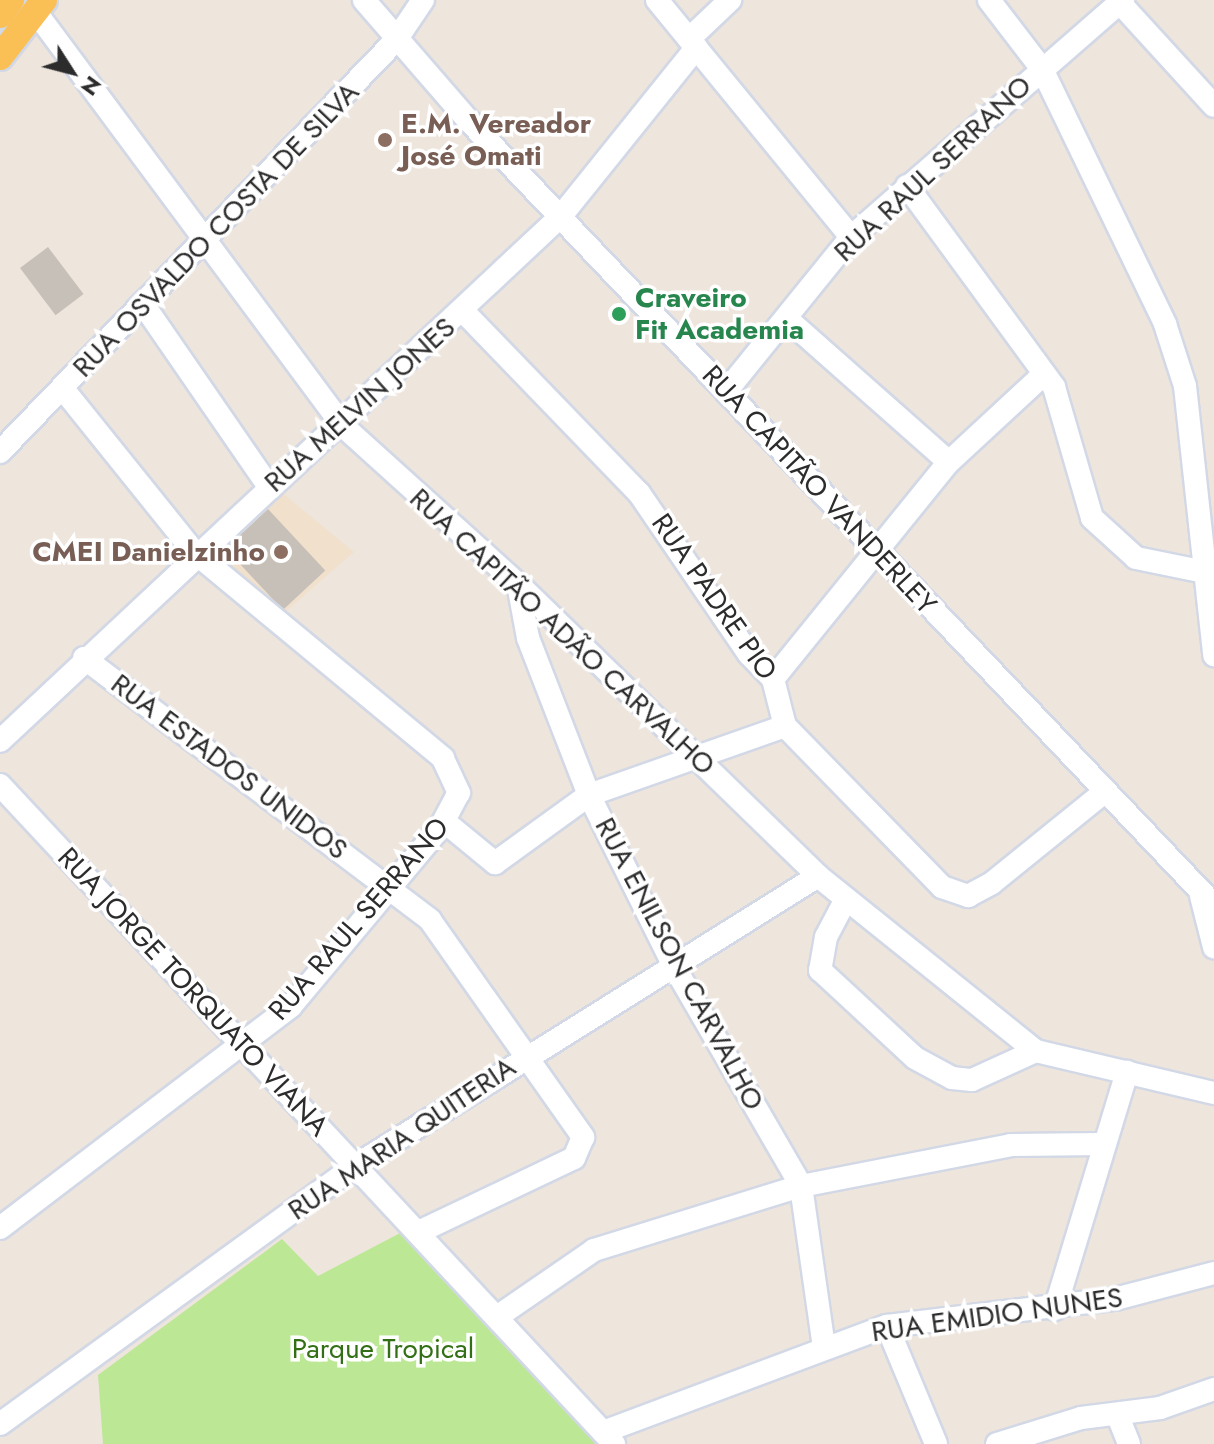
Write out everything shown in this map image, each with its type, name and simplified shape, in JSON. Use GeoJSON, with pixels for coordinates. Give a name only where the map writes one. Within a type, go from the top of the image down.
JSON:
{"type":"FeatureCollection","features":[{"type":"Feature","properties":{"kind":"main road"},"geometry":{"type":"LineString","coordinates":[[0,15],[30,4]]}},
{"type":"Feature","properties":{"kind":"main road"},"geometry":{"type":"LineString","coordinates":[[0,57],[30,4]]}},
{"type":"Feature","properties":{"kind":"street","name":"RUA CAPITÃO VANDERLEY"},"geometry":{"type":"LineString","coordinates":[[364,0],[396,40],[1207,900]]}},
{"type":"Feature","properties":{"kind":"street","name":"RUA OSVALDO COSTA DE SILVA"},"geometry":{"type":"LineString","coordinates":[[0,452],[64,390],[396,40],[423,0]]}},
{"type":"Feature","properties":{"kind":"street"},"geometry":{"type":"LineString","coordinates":[[657,0],[851,237]]}},
{"type":"Feature","properties":{"kind":"street","name":"RUA MELVIN JONES"},"geometry":{"type":"LineString","coordinates":[[0,741],[195,553],[343,426],[561,216],[692,43],[730,0]]}},
{"type":"Feature","properties":{"kind":"street"},"geometry":{"type":"LineString","coordinates":[[989,0],[1042,69],[1165,324],[1185,386],[1214,655]]}},
{"type":"Feature","properties":{"kind":"street"},"geometry":{"type":"LineString","coordinates":[[1122,2],[1214,106]]}},
{"type":"Feature","properties":{"kind":"street","name":"RUA RAUL SERRANO"},"geometry":{"type":"LineString","coordinates":[[728,389],[851,237],[1122,2]]}},
{"type":"Feature","properties":{"kind":"street","name":"RUA CAPITÃO ADÃO CARVALHO"},"geometry":{"type":"LineString","coordinates":[[30,4],[203,243],[343,426],[518,584],[818,876],[1036,1051],[1214,1093]]}},
{"type":"Feature","properties":{"kind":"street"},"geometry":{"type":"LineString","coordinates":[[907,186],[1044,374],[1065,416],[1092,518],[1136,558],[1205,572]]}},
{"type":"Feature","properties":{"kind":"street"},"geometry":{"type":"LineString","coordinates":[[143,304],[270,488]]}},
{"type":"Feature","properties":{"kind":"street","name":"RUA PADRE PIO"},"geometry":{"type":"LineString","coordinates":[[463,311],[639,493],[749,654],[773,679],[785,726]]}},
{"type":"Feature","properties":{"kind":"street"},"geometry":{"type":"LineString","coordinates":[[786,318],[949,462]]}},
{"type":"Feature","properties":{"kind":"street"},"geometry":{"type":"LineString","coordinates":[[773,679],[874,550],[949,462],[1044,374]]}},
{"type":"Feature","properties":{"kind":"street"},"geometry":{"type":"LineString","coordinates":[[64,390],[195,553]]}},
{"type":"Feature","properties":{"kind":"street","name":"RUA RAUL SERRANO"},"geometry":{"type":"LineString","coordinates":[[0,1228],[244,1046],[291,1006],[445,822],[459,793],[443,758],[195,553]]}},
{"type":"Feature","properties":{"kind":"street","name":"RUA ENILSON CARVALHO"},"geometry":{"type":"LineString","coordinates":[[518,584],[519,612],[589,795],[676,970],[801,1186],[824,1347]]}},
{"type":"Feature","properties":{"kind":"street","name":"RUA ESTADOS UNIDOS"},"geometry":{"type":"LineString","coordinates":[[84,658],[430,920],[583,1137],[574,1158],[419,1232]]}},
{"type":"Feature","properties":{"kind":"street"},"geometry":{"type":"LineString","coordinates":[[445,822],[495,863],[589,795],[697,760],[785,726],[954,894],[968,896],[992,883],[1103,793]]}},
{"type":"Feature","properties":{"kind":"street","name":"RUA JORGE TORQUATO VIANA"},"geometry":{"type":"LineString","coordinates":[[0,785],[609,1438]]}},
{"type":"Feature","properties":{"kind":"street","name":"RUA MARIA QUITERIA"},"geometry":{"type":"LineString","coordinates":[[0,1424],[355,1166],[527,1055],[676,970],[818,876]]}},
{"type":"Feature","properties":{"kind":"street"},"geometry":{"type":"LineString","coordinates":[[846,899],[826,937],[820,970],[915,1058],[952,1078],[972,1080],[1036,1051]]}},
{"type":"Feature","properties":{"kind":"street"},"geometry":{"type":"LineString","coordinates":[[1207,900],[1214,947]]}},
{"type":"Feature","properties":{"kind":"street"},"geometry":{"type":"LineString","coordinates":[[1055,1309],[1127,1072]]}},
{"type":"Feature","properties":{"kind":"street"},"geometry":{"type":"LineString","coordinates":[[497,1317],[594,1250],[801,1186],[1011,1145],[1103,1144]]}},
{"type":"Feature","properties":{"kind":"street","name":"RUA EMIDIO NUNES"},"geometry":{"type":"LineString","coordinates":[[609,1438],[824,1347],[887,1326],[1055,1309],[1214,1273]]}},
{"type":"Feature","properties":{"kind":"street"},"geometry":{"type":"LineString","coordinates":[[887,1326],[936,1444]]}},
{"type":"Feature","properties":{"kind":"street"},"geometry":{"type":"LineString","coordinates":[[997,1444],[1081,1418],[1117,1414],[1214,1389]]}},
{"type":"Feature","properties":{"kind":"street"},"geometry":{"type":"LineString","coordinates":[[1117,1414],[1129,1444]]}},
{"type":"Feature","properties":{"kind":"shaded area","name":"CMEI Danielzinho"},"geometry":{"type":"Polygon","coordinates":[[[280,491],[354,552],[284,613],[207,553],[280,491]]]}},
{"type":"Feature","properties":{"kind":"green space","name":"Parque Tropical"},"geometry":{"type":"Polygon","coordinates":[[[404,1231],[598,1444],[103,1444],[98,1375],[282,1239],[318,1276],[404,1231]]]}},
{"type":"Feature","properties":{"kind":"building"},"geometry":{"type":"Polygon","coordinates":[[[48,247],[84,294],[56,315],[20,268],[48,247]]]}},
{"type":"Feature","properties":{"kind":"building"},"geometry":{"type":"Polygon","coordinates":[[[268,509],[325,570],[283,610],[226,549],[268,509]]]}},
{"type":"Feature","properties":{"kind":"place","name":"E.M. Vereador José Omati"},"geometry":{"type":"Point","coordinates":[385,140]}},
{"type":"Feature","properties":{"kind":"place","name":"Craveiro Fit Academia"},"geometry":{"type":"Point","coordinates":[619,314]}},
{"type":"Feature","properties":{"kind":"place","name":"CMEI Danielzinho"},"geometry":{"type":"Point","coordinates":[281,552]}}]}
